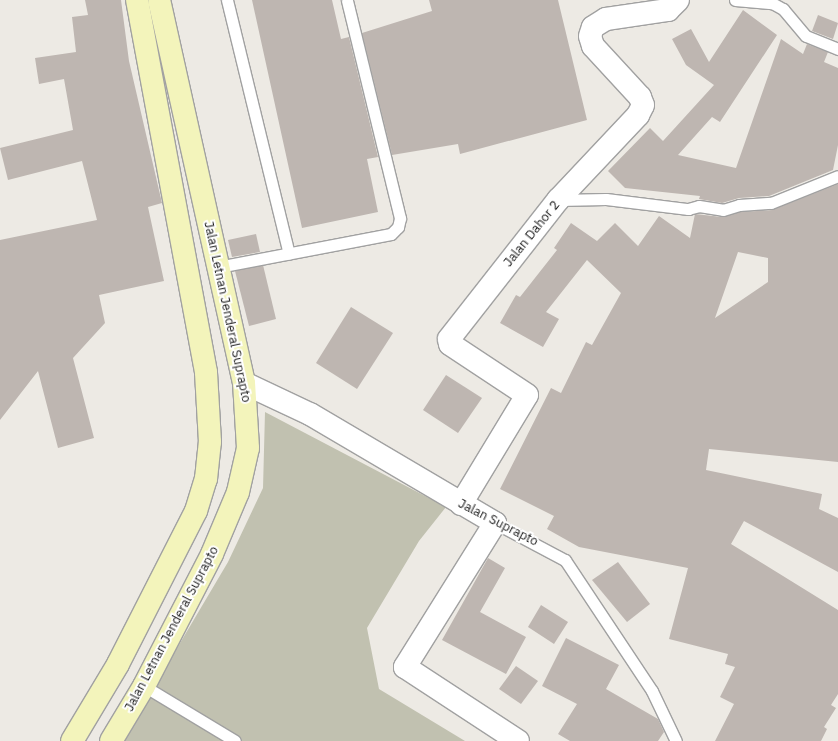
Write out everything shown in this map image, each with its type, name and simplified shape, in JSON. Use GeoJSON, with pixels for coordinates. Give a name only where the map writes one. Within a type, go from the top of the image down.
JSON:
{"type":"FeatureCollection","features":[{"type":"Feature","properties":{"kind":"main road"},"geometry":{"type":"LineString","coordinates":[[72,741],[118,664],[196,511],[206,479],[210,442],[206,372],[137,0]]}},
{"type":"Feature","properties":{"kind":"main road","name":"Jalan Letnan Jenderal Suprapto"},"geometry":{"type":"LineString","coordinates":[[111,741],[144,686],[212,554],[238,492],[248,448],[244,383],[159,0]]}},
{"type":"Feature","properties":{"kind":"main road"},"geometry":{"type":"LineString","coordinates":[[118,664],[144,686]]}},
{"type":"Feature","properties":{"kind":"street","name":"Jalan Dahor 2"},"geometry":{"type":"LineString","coordinates":[[461,504],[527,395],[450,344],[449,339],[558,200],[638,114],[643,105],[640,97],[593,46],[590,36],[593,27],[606,19],[668,10],[678,0]]}},
{"type":"Feature","properties":{"kind":"street","name":"Jalan Suprapto"},"geometry":{"type":"LineString","coordinates":[[244,383],[310,414],[495,523]]}},
{"type":"Feature","properties":{"kind":"street"},"geometry":{"type":"LineString","coordinates":[[495,523],[405,667],[518,741]]}},
{"type":"Feature","properties":{"kind":"lane"},"geometry":{"type":"LineString","coordinates":[[227,0],[289,254]]}},
{"type":"Feature","properties":{"kind":"lane"},"geometry":{"type":"LineString","coordinates":[[218,267],[391,234],[400,222],[347,0]]}},
{"type":"Feature","properties":{"kind":"lane"},"geometry":{"type":"LineString","coordinates":[[735,0],[772,3],[783,9],[806,36],[838,49]]}},
{"type":"Feature","properties":{"kind":"lane"},"geometry":{"type":"LineString","coordinates":[[558,200],[606,199],[688,209],[699,206],[723,210],[771,203],[838,176]]}},
{"type":"Feature","properties":{"kind":"lane","name":"Jalan Suprapto"},"geometry":{"type":"LineString","coordinates":[[495,523],[565,560],[652,691],[676,741]]}},
{"type":"Feature","properties":{"kind":"lane"},"geometry":{"type":"LineString","coordinates":[[144,686],[235,741]]}},
{"type":"Feature","properties":{"kind":"shaded area"},"geometry":{"type":"Polygon","coordinates":[[[265,412],[446,507],[419,541],[367,628],[379,689],[465,741],[122,741],[228,562],[263,488],[265,412]]]}},
{"type":"Feature","properties":{"kind":"building"},"geometry":{"type":"Polygon","coordinates":[[[85,0],[121,0],[129,61],[162,203],[148,207],[164,281],[99,295],[105,323],[73,358],[94,438],[58,448],[38,371],[0,420],[0,240],[97,220],[82,161],[8,180],[0,148],[73,130],[64,79],[39,84],[35,58],[76,52],[72,17],[88,15],[85,0]]]}},
{"type":"Feature","properties":{"kind":"building"},"geometry":{"type":"Polygon","coordinates":[[[252,0],[332,0],[341,39],[349,37],[378,157],[367,159],[378,212],[302,228],[252,0]]]}},
{"type":"Feature","properties":{"kind":"building"},"geometry":{"type":"Polygon","coordinates":[[[429,0],[558,0],[587,120],[460,154],[458,144],[392,155],[362,33],[432,11],[429,0]]]}},
{"type":"Feature","properties":{"kind":"building"},"geometry":{"type":"Polygon","coordinates":[[[743,10],[777,35],[720,122],[712,117],[678,155],[736,168],[781,39],[803,54],[807,44],[828,52],[824,62],[838,68],[838,145],[833,170],[769,196],[739,198],[722,203],[699,199],[700,196],[625,188],[608,171],[650,128],[663,141],[714,85],[686,65],[672,39],[691,29],[709,62],[743,10]]]}},
{"type":"Feature","properties":{"kind":"building"},"geometry":{"type":"Polygon","coordinates":[[[818,15],[838,23],[833,39],[812,31],[818,15]]]}},
{"type":"Feature","properties":{"kind":"building"},"geometry":{"type":"Polygon","coordinates":[[[838,184],[838,462],[709,449],[706,470],[822,494],[819,509],[838,518],[838,572],[744,521],[731,544],[838,610],[838,694],[831,705],[836,708],[824,727],[827,729],[821,741],[715,741],[734,704],[720,697],[735,667],[725,664],[728,654],[669,639],[688,568],[579,547],[547,529],[554,516],[500,489],[551,388],[561,393],[586,342],[592,345],[621,293],[587,260],[546,312],[559,319],[543,347],[500,323],[516,295],[520,297],[557,250],[554,248],[571,223],[597,241],[615,223],[638,246],[659,216],[690,238],[695,214],[722,217],[740,212],[772,210],[838,184]],[[738,252],[715,318],[768,282],[768,258],[738,252]]]}},
{"type":"Feature","properties":{"kind":"building"},"geometry":{"type":"Polygon","coordinates":[[[256,234],[260,252],[232,257],[228,240],[256,234]]]}},
{"type":"Feature","properties":{"kind":"building"},"geometry":{"type":"Polygon","coordinates":[[[263,265],[276,319],[249,326],[235,271],[263,265]]]}},
{"type":"Feature","properties":{"kind":"building"},"geometry":{"type":"Polygon","coordinates":[[[351,307],[393,333],[357,389],[316,363],[351,307]]]}},
{"type":"Feature","properties":{"kind":"building"},"geometry":{"type":"Polygon","coordinates":[[[446,375],[482,398],[458,433],[423,410],[446,375]]]}},
{"type":"Feature","properties":{"kind":"building"},"geometry":{"type":"Polygon","coordinates":[[[488,558],[505,568],[480,612],[526,637],[506,674],[442,640],[488,558]]]}},
{"type":"Feature","properties":{"kind":"building"},"geometry":{"type":"Polygon","coordinates":[[[618,562],[650,604],[627,622],[592,580],[618,562]]]}},
{"type":"Feature","properties":{"kind":"building"},"geometry":{"type":"Polygon","coordinates":[[[541,605],[568,622],[554,644],[528,627],[541,605]]]}},
{"type":"Feature","properties":{"kind":"building"},"geometry":{"type":"Polygon","coordinates":[[[566,638],[619,665],[606,689],[658,719],[664,732],[658,741],[570,741],[558,734],[577,704],[542,686],[566,638]]]}},
{"type":"Feature","properties":{"kind":"building"},"geometry":{"type":"Polygon","coordinates":[[[516,666],[538,681],[521,704],[499,689],[516,666]]]}}]}
